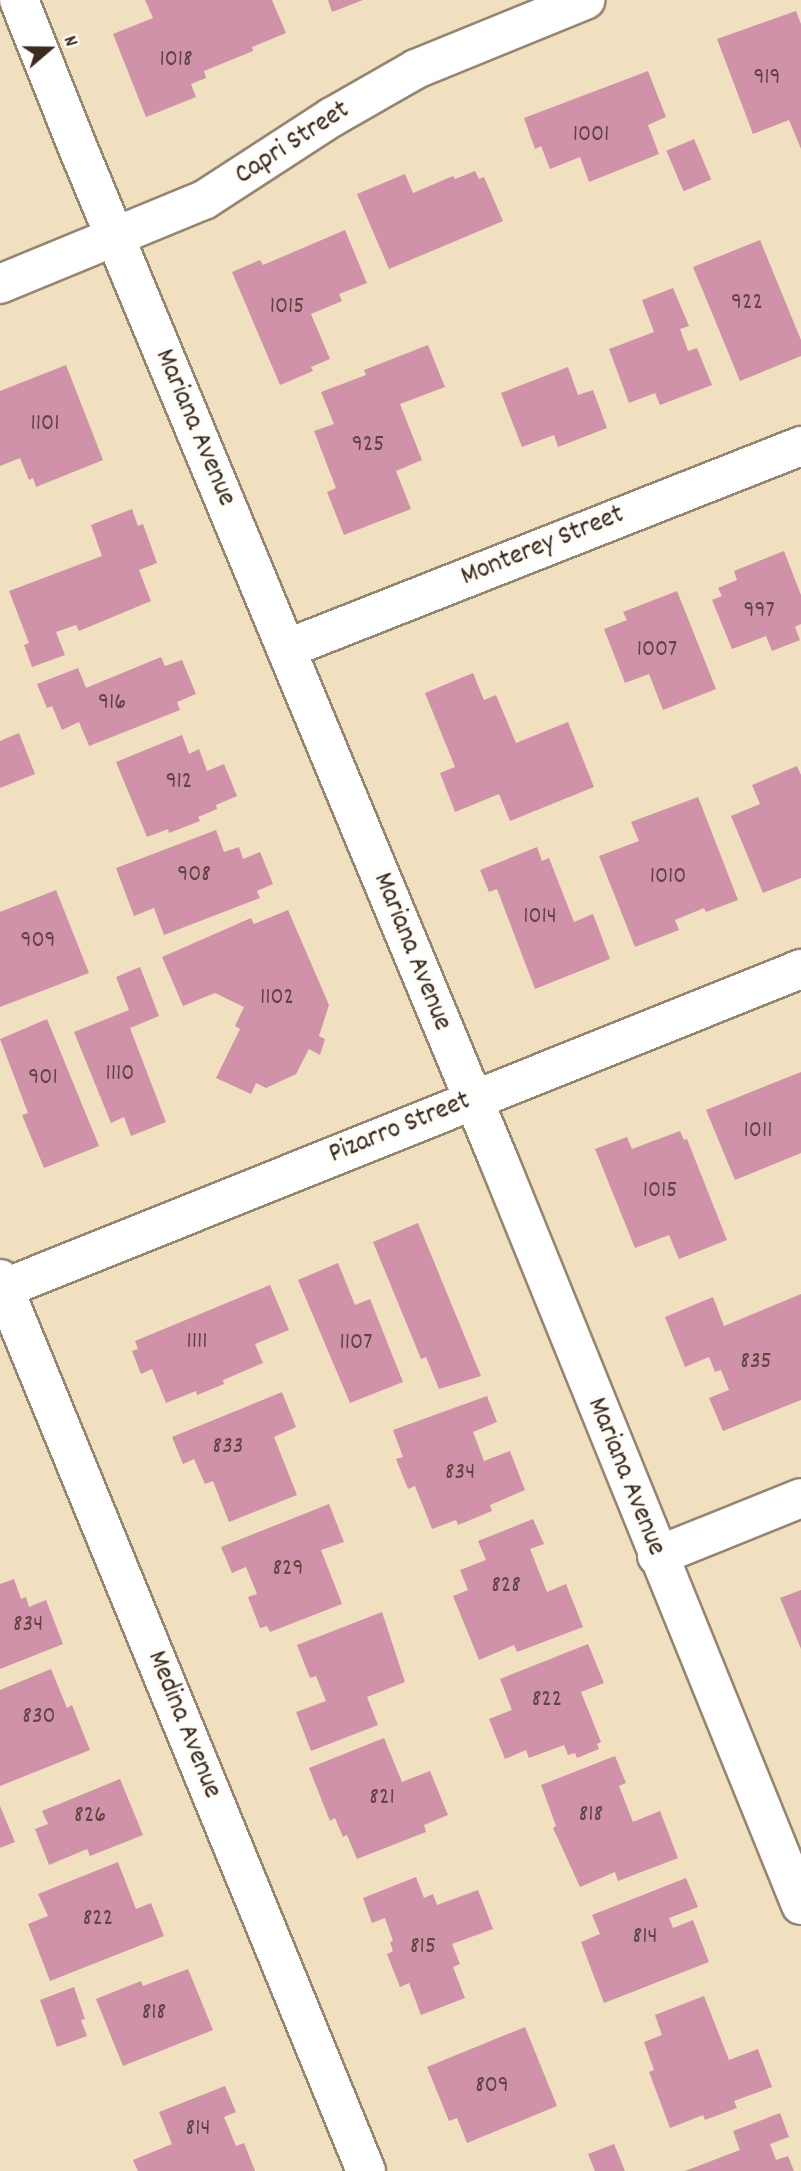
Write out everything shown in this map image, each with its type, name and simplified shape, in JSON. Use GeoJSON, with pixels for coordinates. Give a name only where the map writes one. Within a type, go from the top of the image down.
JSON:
{"type":"FeatureCollection","features":[{"type":"Feature","properties":{"kind":"street","name":"Mariana Avenue"},"geometry":{"type":"LineString","coordinates":[[19,0],[801,1905]]}},
{"type":"Feature","properties":{"kind":"street","name":"Capri Street"},"geometry":{"type":"LineString","coordinates":[[0,284],[204,200],[331,117],[416,69],[585,0]]}},
{"type":"Feature","properties":{"kind":"street","name":"Monterey Street"},"geometry":{"type":"LineString","coordinates":[[286,649],[801,446]]}},
{"type":"Feature","properties":{"kind":"street","name":"Pizarro Street"},"geometry":{"type":"LineString","coordinates":[[1,1286],[801,969]]}},
{"type":"Feature","properties":{"kind":"street","name":"Medina Avenue"},"geometry":{"type":"LineString","coordinates":[[1,1286],[366,2171]]}},
{"type":"Feature","properties":{"kind":"street"},"geometry":{"type":"LineString","coordinates":[[657,1556],[801,1498]]}},
{"type":"Feature","properties":{"kind":"building"},"geometry":{"type":"Polygon","coordinates":[[[145,0],[272,0],[286,33],[252,47],[253,51],[204,71],[206,78],[191,84],[196,97],[146,117],[113,34],[153,18],[145,0]]]}},
{"type":"Feature","properties":{"kind":"building"},"geometry":{"type":"Polygon","coordinates":[[[328,0],[363,0],[332,12],[328,0]]]}},
{"type":"Feature","properties":{"kind":"building"},"geometry":{"type":"Polygon","coordinates":[[[796,11],[801,24],[801,149],[789,120],[753,134],[717,39],[796,11]]]}},
{"type":"Feature","properties":{"kind":"building"},"geometry":{"type":"Polygon","coordinates":[[[648,71],[666,117],[648,125],[659,154],[589,182],[580,157],[550,169],[541,146],[535,149],[524,118],[648,71]]]}},
{"type":"Feature","properties":{"kind":"building"},"geometry":{"type":"Polygon","coordinates":[[[694,139],[711,180],[684,191],[666,151],[694,139]]]}},
{"type":"Feature","properties":{"kind":"building"},"geometry":{"type":"Polygon","coordinates":[[[475,171],[479,179],[484,177],[503,221],[389,269],[357,194],[405,174],[413,193],[453,176],[455,179],[475,171]]]}},
{"type":"Feature","properties":{"kind":"building"},"geometry":{"type":"Polygon","coordinates":[[[345,230],[367,283],[339,294],[342,301],[311,314],[330,359],[311,367],[313,371],[280,385],[232,272],[260,260],[263,265],[345,230]]]}},
{"type":"Feature","properties":{"kind":"building"},"geometry":{"type":"Polygon","coordinates":[[[760,240],[801,340],[801,356],[740,381],[693,267],[760,240]]]}},
{"type":"Feature","properties":{"kind":"building"},"geometry":{"type":"Polygon","coordinates":[[[673,288],[689,326],[680,329],[688,351],[697,348],[712,385],[660,405],[655,393],[629,403],[609,349],[654,332],[642,300],[673,288]]]}},
{"type":"Feature","properties":{"kind":"building"},"geometry":{"type":"Polygon","coordinates":[[[428,345],[445,387],[400,404],[422,460],[396,471],[411,509],[344,535],[327,492],[336,488],[314,431],[334,424],[321,392],[366,375],[364,370],[428,345]]]}},
{"type":"Feature","properties":{"kind":"building"},"geometry":{"type":"Polygon","coordinates":[[[66,365],[103,460],[36,487],[33,478],[29,480],[20,458],[0,466],[0,391],[66,365]]]}},
{"type":"Feature","properties":{"kind":"building"},"geometry":{"type":"Polygon","coordinates":[[[568,367],[578,395],[593,390],[607,428],[558,447],[554,435],[522,447],[501,393],[568,367]]]}},
{"type":"Feature","properties":{"kind":"building"},"geometry":{"type":"Polygon","coordinates":[[[132,509],[138,526],[143,524],[157,563],[139,570],[151,601],[79,631],[76,625],[56,632],[65,655],[32,667],[24,645],[29,643],[9,591],[102,556],[91,525],[132,509]]]}},
{"type":"Feature","properties":{"kind":"building"},"geometry":{"type":"Polygon","coordinates":[[[784,551],[801,595],[801,624],[795,627],[800,640],[772,651],[766,636],[732,649],[712,600],[722,596],[718,588],[737,580],[734,571],[784,551]]]}},
{"type":"Feature","properties":{"kind":"building"},"geometry":{"type":"Polygon","coordinates":[[[677,591],[716,689],[663,710],[649,674],[625,683],[604,629],[627,620],[623,612],[677,591]]]}},
{"type":"Feature","properties":{"kind":"building"},"geometry":{"type":"Polygon","coordinates":[[[161,657],[165,666],[182,660],[196,694],[177,702],[180,710],[89,746],[79,722],[62,730],[52,706],[47,708],[37,684],[78,668],[86,688],[161,657]]]}},
{"type":"Feature","properties":{"kind":"building"},"geometry":{"type":"Polygon","coordinates":[[[473,673],[484,700],[496,695],[516,743],[568,722],[594,787],[510,821],[499,794],[455,812],[440,773],[455,767],[425,693],[473,673]]]}},
{"type":"Feature","properties":{"kind":"building"},"geometry":{"type":"Polygon","coordinates":[[[19,733],[35,774],[0,788],[0,741],[19,733]]]}},
{"type":"Feature","properties":{"kind":"building"},"geometry":{"type":"Polygon","coordinates":[[[182,735],[189,754],[199,749],[207,771],[224,764],[237,796],[198,817],[200,821],[169,833],[168,829],[147,837],[116,762],[182,735]]]}},
{"type":"Feature","properties":{"kind":"building"},"geometry":{"type":"Polygon","coordinates":[[[797,766],[801,775],[801,878],[763,893],[731,816],[760,804],[752,785],[797,766]]]}},
{"type":"Feature","properties":{"kind":"building"},"geometry":{"type":"Polygon","coordinates":[[[698,797],[738,900],[706,912],[704,908],[675,920],[679,930],[635,947],[599,856],[639,841],[631,822],[698,797]]]}},
{"type":"Feature","properties":{"kind":"building"},"geometry":{"type":"Polygon","coordinates":[[[216,830],[224,852],[239,847],[243,859],[260,852],[273,884],[257,891],[260,898],[164,935],[154,908],[134,916],[116,868],[216,830]]]}},
{"type":"Feature","properties":{"kind":"building"},"geometry":{"type":"Polygon","coordinates":[[[537,847],[542,861],[549,858],[574,922],[593,914],[610,959],[535,989],[497,889],[489,892],[480,870],[537,847]]]}},
{"type":"Feature","properties":{"kind":"building"},"geometry":{"type":"Polygon","coordinates":[[[56,890],[89,973],[0,1007],[0,912],[56,890]]]}},
{"type":"Feature","properties":{"kind":"building"},"geometry":{"type":"Polygon","coordinates":[[[288,910],[329,1005],[319,1036],[325,1039],[320,1055],[309,1049],[296,1074],[266,1088],[256,1083],[251,1094],[216,1078],[240,1029],[235,1026],[244,1007],[215,993],[183,1006],[162,957],[251,918],[254,924],[288,910]]]}},
{"type":"Feature","properties":{"kind":"building"},"geometry":{"type":"Polygon","coordinates":[[[140,967],[159,1016],[130,1028],[166,1122],[131,1136],[124,1117],[111,1123],[74,1032],[129,1010],[116,977],[140,967]]]}},
{"type":"Feature","properties":{"kind":"building"},"geometry":{"type":"Polygon","coordinates":[[[47,1019],[99,1146],[44,1168],[22,1115],[28,1113],[0,1039],[47,1019]]]}},
{"type":"Feature","properties":{"kind":"building"},"geometry":{"type":"Polygon","coordinates":[[[801,1072],[801,1153],[735,1180],[706,1110],[801,1072]]]}},
{"type":"Feature","properties":{"kind":"building"},"geometry":{"type":"Polygon","coordinates":[[[680,1131],[684,1140],[687,1139],[727,1240],[679,1259],[669,1235],[635,1248],[595,1149],[627,1137],[632,1149],[680,1131]]]}},
{"type":"Feature","properties":{"kind":"building"},"geometry":{"type":"Polygon","coordinates":[[[418,1223],[481,1376],[439,1389],[426,1357],[421,1359],[373,1242],[418,1223]]]}},
{"type":"Feature","properties":{"kind":"building"},"geometry":{"type":"Polygon","coordinates":[[[338,1263],[355,1305],[370,1299],[403,1382],[350,1403],[298,1280],[338,1263]]]}},
{"type":"Feature","properties":{"kind":"building"},"geometry":{"type":"Polygon","coordinates":[[[270,1285],[289,1330],[255,1344],[263,1363],[223,1380],[224,1384],[166,1403],[152,1369],[141,1374],[132,1351],[138,1349],[135,1341],[270,1285]]]}},
{"type":"Feature","properties":{"kind":"building"},"geometry":{"type":"Polygon","coordinates":[[[801,1294],[801,1400],[723,1431],[709,1398],[729,1390],[721,1370],[715,1372],[709,1357],[685,1367],[665,1317],[713,1297],[724,1326],[801,1294]]]}},
{"type":"Feature","properties":{"kind":"building"},"geometry":{"type":"Polygon","coordinates":[[[282,1392],[296,1427],[274,1437],[297,1495],[229,1522],[213,1481],[205,1484],[194,1459],[183,1464],[172,1437],[282,1392]]]}},
{"type":"Feature","properties":{"kind":"building"},"geometry":{"type":"Polygon","coordinates":[[[487,1396],[497,1422],[473,1432],[484,1461],[510,1451],[525,1490],[490,1505],[492,1511],[458,1525],[456,1520],[432,1529],[415,1486],[408,1489],[396,1459],[403,1457],[393,1430],[487,1396]]]}},
{"type":"Feature","properties":{"kind":"building"},"geometry":{"type":"Polygon","coordinates":[[[329,1504],[344,1542],[321,1550],[342,1604],[270,1632],[267,1626],[260,1628],[248,1597],[257,1594],[246,1567],[232,1573],[221,1547],[329,1504]]]}},
{"type":"Feature","properties":{"kind":"building"},"geometry":{"type":"Polygon","coordinates":[[[533,1519],[544,1544],[530,1549],[547,1592],[566,1584],[583,1627],[517,1652],[514,1645],[479,1660],[453,1596],[468,1590],[460,1570],[486,1560],[478,1541],[533,1519]]]}},
{"type":"Feature","properties":{"kind":"building"},"geometry":{"type":"Polygon","coordinates":[[[14,1579],[21,1599],[26,1597],[29,1607],[46,1600],[63,1644],[0,1669],[0,1584],[14,1579]]]}},
{"type":"Feature","properties":{"kind":"building"},"geometry":{"type":"Polygon","coordinates":[[[801,1590],[801,1649],[780,1598],[801,1590]]]}},
{"type":"Feature","properties":{"kind":"building"},"geometry":{"type":"Polygon","coordinates":[[[382,1612],[405,1682],[367,1697],[378,1725],[311,1751],[296,1712],[326,1701],[316,1676],[310,1678],[297,1645],[382,1612]]]}},
{"type":"Feature","properties":{"kind":"building"},"geometry":{"type":"Polygon","coordinates":[[[588,1644],[604,1683],[581,1692],[601,1742],[597,1744],[599,1749],[577,1758],[575,1753],[568,1755],[564,1745],[529,1758],[526,1750],[505,1759],[489,1719],[512,1710],[500,1679],[588,1644]]]}},
{"type":"Feature","properties":{"kind":"building"},"geometry":{"type":"Polygon","coordinates":[[[51,1669],[67,1708],[72,1705],[90,1750],[0,1786],[0,1690],[51,1669]]]}},
{"type":"Feature","properties":{"kind":"building"},"geometry":{"type":"Polygon","coordinates":[[[384,1738],[402,1782],[430,1771],[448,1815],[424,1825],[426,1832],[357,1859],[347,1835],[343,1837],[335,1818],[330,1821],[309,1768],[384,1738]]]}},
{"type":"Feature","properties":{"kind":"building"},"geometry":{"type":"Polygon","coordinates":[[[615,1756],[626,1783],[619,1786],[633,1822],[660,1811],[678,1858],[618,1881],[615,1872],[580,1887],[553,1828],[556,1826],[541,1785],[615,1756]]]}},
{"type":"Feature","properties":{"kind":"building"},"geometry":{"type":"Polygon","coordinates":[[[120,1779],[143,1835],[90,1856],[87,1849],[49,1865],[35,1829],[48,1824],[42,1811],[120,1779]]]}},
{"type":"Feature","properties":{"kind":"building"},"geometry":{"type":"Polygon","coordinates":[[[0,1806],[15,1842],[0,1848],[0,1806]]]}},
{"type":"Feature","properties":{"kind":"building"},"geometry":{"type":"Polygon","coordinates":[[[118,1862],[136,1909],[151,1903],[164,1936],[50,1981],[28,1924],[48,1916],[38,1894],[118,1862]]]}},
{"type":"Feature","properties":{"kind":"building"},"geometry":{"type":"Polygon","coordinates":[[[416,1877],[424,1898],[433,1894],[437,1905],[478,1890],[493,1929],[452,1944],[460,1964],[453,1967],[465,1998],[421,2015],[409,1983],[400,1987],[387,1954],[393,1951],[390,1942],[393,1941],[385,1918],[372,1923],[363,1898],[416,1877]]]}},
{"type":"Feature","properties":{"kind":"building"},"geometry":{"type":"Polygon","coordinates":[[[686,1878],[698,1907],[669,1918],[673,1928],[693,1920],[709,1962],[604,2003],[581,1942],[600,1934],[592,1915],[686,1878]]]}},
{"type":"Feature","properties":{"kind":"building"},"geometry":{"type":"Polygon","coordinates":[[[188,1969],[213,2030],[123,2066],[96,1999],[141,1981],[143,1986],[188,1969]]]}},
{"type":"Feature","properties":{"kind":"building"},"geometry":{"type":"Polygon","coordinates":[[[74,1987],[85,2019],[81,2020],[87,2036],[57,2047],[40,2000],[74,1987]]]}},
{"type":"Feature","properties":{"kind":"building"},"geometry":{"type":"Polygon","coordinates":[[[704,1996],[729,2060],[758,2049],[772,2087],[734,2101],[737,2108],[705,2120],[703,2115],[670,2128],[649,2072],[654,2070],[644,2042],[662,2035],[655,2015],[704,1996]]]}},
{"type":"Feature","properties":{"kind":"building"},"geometry":{"type":"Polygon","coordinates":[[[525,2027],[557,2106],[467,2143],[457,2118],[449,2121],[427,2067],[525,2027]]]}},
{"type":"Feature","properties":{"kind":"building"},"geometry":{"type":"Polygon","coordinates":[[[225,2086],[236,2112],[224,2117],[236,2146],[244,2143],[255,2171],[138,2171],[133,2160],[172,2144],[159,2112],[225,2086]]]}},
{"type":"Feature","properties":{"kind":"building"},"geometry":{"type":"Polygon","coordinates":[[[780,2113],[789,2137],[770,2144],[776,2160],[788,2156],[794,2171],[685,2171],[740,2150],[733,2131],[780,2113]]]}},
{"type":"Feature","properties":{"kind":"building"},"geometry":{"type":"Polygon","coordinates":[[[614,2144],[625,2171],[595,2171],[588,2154],[614,2144]]]}}]}
